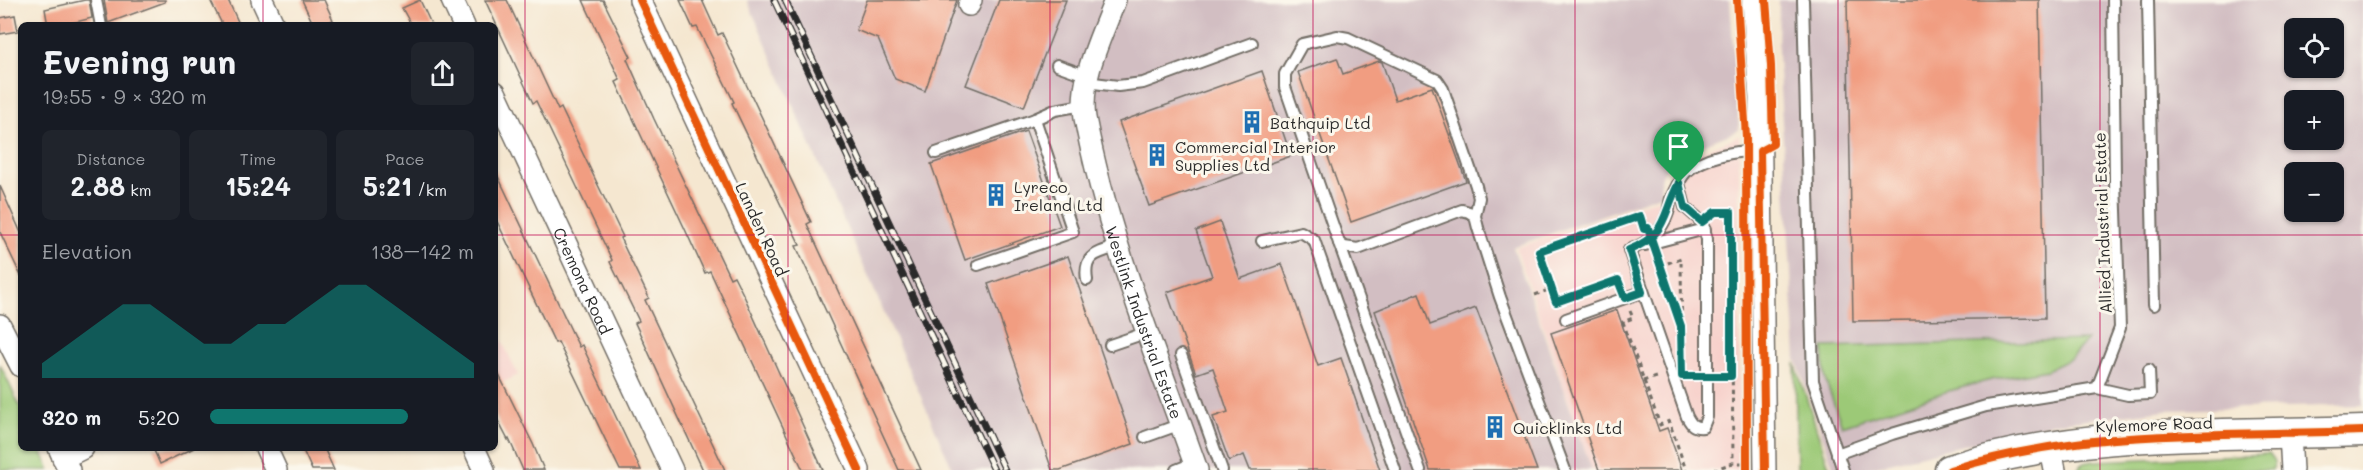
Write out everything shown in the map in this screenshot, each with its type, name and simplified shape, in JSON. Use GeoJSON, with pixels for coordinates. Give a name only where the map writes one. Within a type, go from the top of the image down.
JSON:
{"type":"FeatureCollection","features":[{"type":"Feature","properties":{"kind":"main road","name":"Kylemore Road"},"geometry":{"type":"LineString","coordinates":[[1950,470],[2001,455],[2052,458],[2135,436],[2363,431]]}},
{"type":"Feature","properties":{"kind":"street"},"geometry":{"type":"LineString","coordinates":[[262,0],[272,22]]}},
{"type":"Feature","properties":{"kind":"street"},"geometry":{"type":"LineString","coordinates":[[452,0],[462,22]]}},
{"type":"Feature","properties":{"kind":"street","name":"Landen Road"},"geometry":{"type":"LineString","coordinates":[[640,0],[859,470]]}},
{"type":"Feature","properties":{"kind":"street","name":"Westlink Industrial Estate"},"geometry":{"type":"LineString","coordinates":[[1115,0],[1087,79],[1083,105],[1102,194],[1117,247],[1181,424],[1189,468]]}},
{"type":"Feature","properties":{"kind":"street"},"geometry":{"type":"LineString","coordinates":[[1753,0],[1760,98],[1753,467]]}},
{"type":"Feature","properties":{"kind":"street","name":"Cremona Road"},"geometry":{"type":"LineString","coordinates":[[498,98],[672,470]]}},
{"type":"Feature","properties":{"kind":"street"},"geometry":{"type":"LineString","coordinates":[[0,325],[18,360]]}},
{"type":"Feature","properties":{"kind":"street"},"geometry":{"type":"LineString","coordinates":[[2290,434],[2292,470]]}},
{"type":"Feature","properties":{"kind":"street"},"geometry":{"type":"LineString","coordinates":[[64,459],[78,451]]}},
{"type":"Feature","properties":{"kind":"street"},"geometry":{"type":"LineString","coordinates":[[267,451],[276,470]]}},
{"type":"Feature","properties":{"kind":"street"},"geometry":{"type":"LineString","coordinates":[[475,451],[484,470]]}},
{"type":"Feature","properties":{"kind":"lane"},"geometry":{"type":"LineString","coordinates":[[96,0],[99,22]]}},
{"type":"Feature","properties":{"kind":"lane"},"geometry":{"type":"LineString","coordinates":[[1803,0],[1813,381],[1843,470]]}},
{"type":"Feature","properties":{"kind":"lane","name":"Allied Industrial Estate"},"geometry":{"type":"LineString","coordinates":[[2097,388],[2120,328],[2115,181],[2113,0]]}},
{"type":"Feature","properties":{"kind":"lane"},"geometry":{"type":"LineString","coordinates":[[2148,0],[2154,305]]}},
{"type":"Feature","properties":{"kind":"lane"},"geometry":{"type":"LineString","coordinates":[[1420,470],[1285,87],[1285,74],[1302,44],[1320,39],[1337,36],[1348,38],[1437,80],[1443,89],[1479,198],[1474,216],[1500,297],[1565,470]]}},
{"type":"Feature","properties":{"kind":"lane"},"geometry":{"type":"LineString","coordinates":[[1057,65],[1087,79],[1118,86],[1143,83],[1252,43]]}},
{"type":"Feature","properties":{"kind":"lane"},"geometry":{"type":"LineString","coordinates":[[936,153],[1055,110],[1083,105]]}},
{"type":"Feature","properties":{"kind":"lane"},"geometry":{"type":"LineString","coordinates":[[978,265],[1073,232],[1035,119]]}},
{"type":"Feature","properties":{"kind":"lane"},"geometry":{"type":"LineString","coordinates":[[1648,242],[1668,213],[1671,198],[1679,183],[1693,167],[1737,152],[1760,151]]}},
{"type":"Feature","properties":{"kind":"lane"},"geometry":{"type":"LineString","coordinates":[[1679,183],[1685,207],[1704,226],[1707,239],[1707,417],[1702,427],[1697,427],[1691,425],[1687,417],[1629,250],[1648,242],[1704,226]]}},
{"type":"Feature","properties":{"kind":"lane"},"geometry":{"type":"LineString","coordinates":[[1339,243],[1344,247],[1358,249],[1462,210],[1474,216]]}},
{"type":"Feature","properties":{"kind":"lane"},"geometry":{"type":"LineString","coordinates":[[1262,241],[1301,232],[1314,240],[1395,470]]}},
{"type":"Feature","properties":{"kind":"lane"},"geometry":{"type":"LineString","coordinates":[[1087,280],[1085,270],[1091,256],[1117,247]]}},
{"type":"Feature","properties":{"kind":"lane"},"geometry":{"type":"LineString","coordinates":[[1566,319],[1642,292]]}},
{"type":"Feature","properties":{"kind":"lane"},"geometry":{"type":"LineString","coordinates":[[1110,345],[1148,332]]}},
{"type":"Feature","properties":{"kind":"lane"},"geometry":{"type":"LineString","coordinates":[[1181,355],[1222,470]]}},
{"type":"Feature","properties":{"kind":"lane"},"geometry":{"type":"LineString","coordinates":[[1837,454],[1892,434],[1986,406],[2097,388],[2128,395],[2150,394],[2149,370]]}},
{"type":"Feature","properties":{"kind":"lane"},"geometry":{"type":"LineString","coordinates":[[1145,437],[1181,424]]}},
{"type":"Feature","properties":{"kind":"path"},"geometry":{"type":"LineString","coordinates":[[1704,226],[1715,212],[1731,212],[1733,463]]}},
{"type":"Feature","properties":{"kind":"path"},"geometry":{"type":"LineString","coordinates":[[1681,326],[1660,266],[1648,242],[1648,228],[1644,229],[1640,216],[1539,251],[1556,302],[1618,280],[1633,318],[1623,322],[1643,381],[1660,425],[1669,421],[1686,470]]}},
{"type":"Feature","properties":{"kind":"path"},"geometry":{"type":"LineString","coordinates":[[1660,266],[1681,258],[1682,357]]}},
{"type":"Feature","properties":{"kind":"path"},"geometry":{"type":"LineString","coordinates":[[1535,295],[1551,289]]}},
{"type":"Feature","properties":{"kind":"path"},"geometry":{"type":"LineString","coordinates":[[1708,376],[1731,376]]}},
{"type":"Feature","properties":{"kind":"path"},"geometry":{"type":"LineString","coordinates":[[1747,451],[1753,467]]}},
{"type":"Feature","properties":{"kind":"path"},"geometry":{"type":"LineString","coordinates":[[1713,470],[1733,463],[1753,467]]}},
{"type":"Feature","properties":{"kind":"shaded area"},"geometry":{"type":"Polygon","coordinates":[[[747,0],[1730,0],[1739,130],[1674,157],[1661,176],[1660,195],[1513,247],[1592,470],[953,470],[747,0]]]}},
{"type":"Feature","properties":{"kind":"shaded area"},"geometry":{"type":"Polygon","coordinates":[[[1779,0],[2363,0],[2363,405],[2166,410],[2053,423],[1861,470],[1834,470],[1796,359],[1778,53],[1779,0]]]}},
{"type":"Feature","properties":{"kind":"shaded area"},"geometry":{"type":"Polygon","coordinates":[[[1739,136],[1739,470],[1592,470],[1516,248],[1663,197],[1666,180],[1675,162],[1739,136]]]}},
{"type":"Feature","properties":{"kind":"shaded area"},"geometry":{"type":"Polygon","coordinates":[[[498,332],[518,375],[498,385],[498,332]]]}},
{"type":"Feature","properties":{"kind":"green space"},"geometry":{"type":"Polygon","coordinates":[[[2087,340],[2070,359],[2047,370],[1991,380],[1945,392],[1842,426],[1825,379],[1823,347],[2087,340]]]}},
{"type":"Feature","properties":{"kind":"green space"},"geometry":{"type":"Polygon","coordinates":[[[1795,363],[1830,470],[1797,470],[1795,363]]]}},
{"type":"Feature","properties":{"kind":"green space"},"geometry":{"type":"Polygon","coordinates":[[[0,364],[18,403],[18,451],[41,451],[50,470],[0,470],[0,364]]]}},
{"type":"Feature","properties":{"kind":"green space"},"geometry":{"type":"Polygon","coordinates":[[[2268,454],[2275,463],[2272,470],[2076,470],[2083,463],[2094,461],[2268,454]]]}},
{"type":"Feature","properties":{"kind":"building"},"geometry":{"type":"Polygon","coordinates":[[[89,0],[92,18],[76,22],[47,22],[45,9],[89,0]]]}},
{"type":"Feature","properties":{"kind":"building"},"geometry":{"type":"Polygon","coordinates":[[[104,0],[165,0],[165,2],[108,22],[104,0]]]}},
{"type":"Feature","properties":{"kind":"building"},"geometry":{"type":"Polygon","coordinates":[[[210,0],[228,0],[238,22],[221,22],[210,0]]]}},
{"type":"Feature","properties":{"kind":"building"},"geometry":{"type":"Polygon","coordinates":[[[302,0],[324,0],[333,20],[312,22],[302,0]]]}},
{"type":"Feature","properties":{"kind":"building"},"geometry":{"type":"Polygon","coordinates":[[[420,0],[430,22],[409,22],[402,8],[420,0]]]}},
{"type":"Feature","properties":{"kind":"building"},"geometry":{"type":"Polygon","coordinates":[[[485,0],[507,0],[558,110],[561,108],[623,237],[620,238],[649,298],[645,300],[725,470],[703,470],[635,323],[639,321],[610,262],[612,260],[536,101],[533,103],[498,28],[498,22],[495,22],[485,0]]]}},
{"type":"Feature","properties":{"kind":"building"},"geometry":{"type":"Polygon","coordinates":[[[583,0],[603,0],[631,57],[627,59],[654,119],[730,278],[734,276],[745,298],[823,470],[803,470],[710,271],[705,273],[616,82],[620,80],[583,0]]]}},
{"type":"Feature","properties":{"kind":"building"},"geometry":{"type":"Polygon","coordinates":[[[680,0],[702,0],[718,35],[722,33],[811,222],[807,224],[921,470],[899,470],[796,246],[800,245],[732,103],[734,102],[697,27],[693,28],[680,0]]]}},
{"type":"Feature","properties":{"kind":"building"},"geometry":{"type":"Polygon","coordinates":[[[867,0],[957,0],[925,91],[895,79],[878,39],[856,30],[867,0]]]}},
{"type":"Feature","properties":{"kind":"building"},"geometry":{"type":"Polygon","coordinates":[[[999,0],[1066,0],[1024,107],[966,85],[999,0]]]}},
{"type":"Feature","properties":{"kind":"building"},"geometry":{"type":"Polygon","coordinates":[[[1847,0],[2039,0],[2045,318],[1853,321],[1847,0]]]}},
{"type":"Feature","properties":{"kind":"building"},"geometry":{"type":"Polygon","coordinates":[[[15,15],[18,31],[0,34],[0,18],[15,15]]]}},
{"type":"Feature","properties":{"kind":"building"},"geometry":{"type":"Polygon","coordinates":[[[1337,58],[1343,74],[1379,61],[1382,62],[1395,100],[1432,87],[1466,181],[1351,222],[1298,72],[1337,58]]]}},
{"type":"Feature","properties":{"kind":"building"},"geometry":{"type":"Polygon","coordinates":[[[1262,71],[1291,156],[1149,206],[1119,122],[1262,71]]]}},
{"type":"Feature","properties":{"kind":"building","name":"Lyreco Ireland Ltd"},"geometry":{"type":"Polygon","coordinates":[[[1026,131],[1060,226],[965,260],[931,164],[1026,131]]]}},
{"type":"Feature","properties":{"kind":"building"},"geometry":{"type":"Polygon","coordinates":[[[498,176],[579,347],[582,345],[641,470],[620,470],[558,342],[555,343],[498,223],[498,176]]]}},
{"type":"Feature","properties":{"kind":"building"},"geometry":{"type":"Polygon","coordinates":[[[0,186],[18,226],[18,270],[0,232],[0,186]]]}},
{"type":"Feature","properties":{"kind":"building"},"geometry":{"type":"Polygon","coordinates":[[[1220,222],[1240,279],[1282,264],[1318,366],[1341,358],[1380,470],[1250,470],[1244,455],[1229,461],[1213,417],[1228,412],[1213,368],[1196,374],[1167,292],[1212,276],[1196,231],[1220,222]]]}},
{"type":"Feature","properties":{"kind":"building"},"geometry":{"type":"Polygon","coordinates":[[[1068,256],[1133,444],[1060,470],[1052,470],[988,284],[1068,256]]]}},
{"type":"Feature","properties":{"kind":"building"},"geometry":{"type":"Polygon","coordinates":[[[1419,293],[1430,325],[1476,308],[1537,470],[1430,470],[1375,311],[1419,293]]]}},
{"type":"Feature","properties":{"kind":"building"},"geometry":{"type":"Polygon","coordinates":[[[1617,310],[1659,431],[1667,428],[1682,470],[1599,470],[1551,333],[1617,310]]]}},
{"type":"Feature","properties":{"kind":"building"},"geometry":{"type":"Polygon","coordinates":[[[498,373],[544,470],[523,470],[498,421],[498,373]]]}},
{"type":"Feature","properties":{"kind":"building"},"geometry":{"type":"Polygon","coordinates":[[[154,451],[188,451],[160,464],[154,451]]]}},
{"type":"Feature","properties":{"kind":"building"},"geometry":{"type":"Polygon","coordinates":[[[303,451],[325,451],[334,470],[312,470],[303,451]]]}},
{"type":"Feature","properties":{"kind":"railway"},"geometry":{"type":"LineString","coordinates":[[774,0],[994,470]]}},
{"type":"Feature","properties":{"kind":"railway"},"geometry":{"type":"LineString","coordinates":[[785,0],[1005,470]]}},
{"type":"Feature","properties":{"kind":"cycle path"},"geometry":{"type":"LineString","coordinates":[[640,0],[859,470]]}},
{"type":"Feature","properties":{"kind":"cycle path"},"geometry":{"type":"LineString","coordinates":[[1737,0],[1746,137],[1747,470]]}},
{"type":"Feature","properties":{"kind":"cycle path"},"geometry":{"type":"LineString","coordinates":[[1765,470],[1760,151],[1773,144],[1766,0]]}},
{"type":"Feature","properties":{"kind":"cycle path"},"geometry":{"type":"LineString","coordinates":[[1950,470],[2001,456],[2052,446],[2103,440],[2206,434],[2363,431]]}},
{"type":"Feature","properties":{"kind":"place","name":"Bathquip Ltd"},"geometry":{"type":"Point","coordinates":[1252,122]}},
{"type":"Feature","properties":{"kind":"place","name":"Commercial Interior Supplies Ltd"},"geometry":{"type":"Point","coordinates":[1157,155]}},
{"type":"Feature","properties":{"kind":"place","name":"Lyreco Ireland Ltd"},"geometry":{"type":"Point","coordinates":[996,195]}},
{"type":"Feature","properties":{"kind":"place","name":"Quicklinks Ltd"},"geometry":{"type":"Point","coordinates":[1495,427]}},
{"type":"Feature","properties":{"kind":"route"},"geometry":{"type":"LineString","coordinates":[[1679,183],[1661,226],[1651,238],[1642,245],[1629,250],[1642,292],[1625,298],[1618,280],[1556,302],[1539,251],[1640,216],[1644,229],[1648,228],[1651,238],[1681,326],[1682,376],[1731,376],[1731,212],[1715,212],[1702,222],[1685,207],[1679,183]]}}]}
